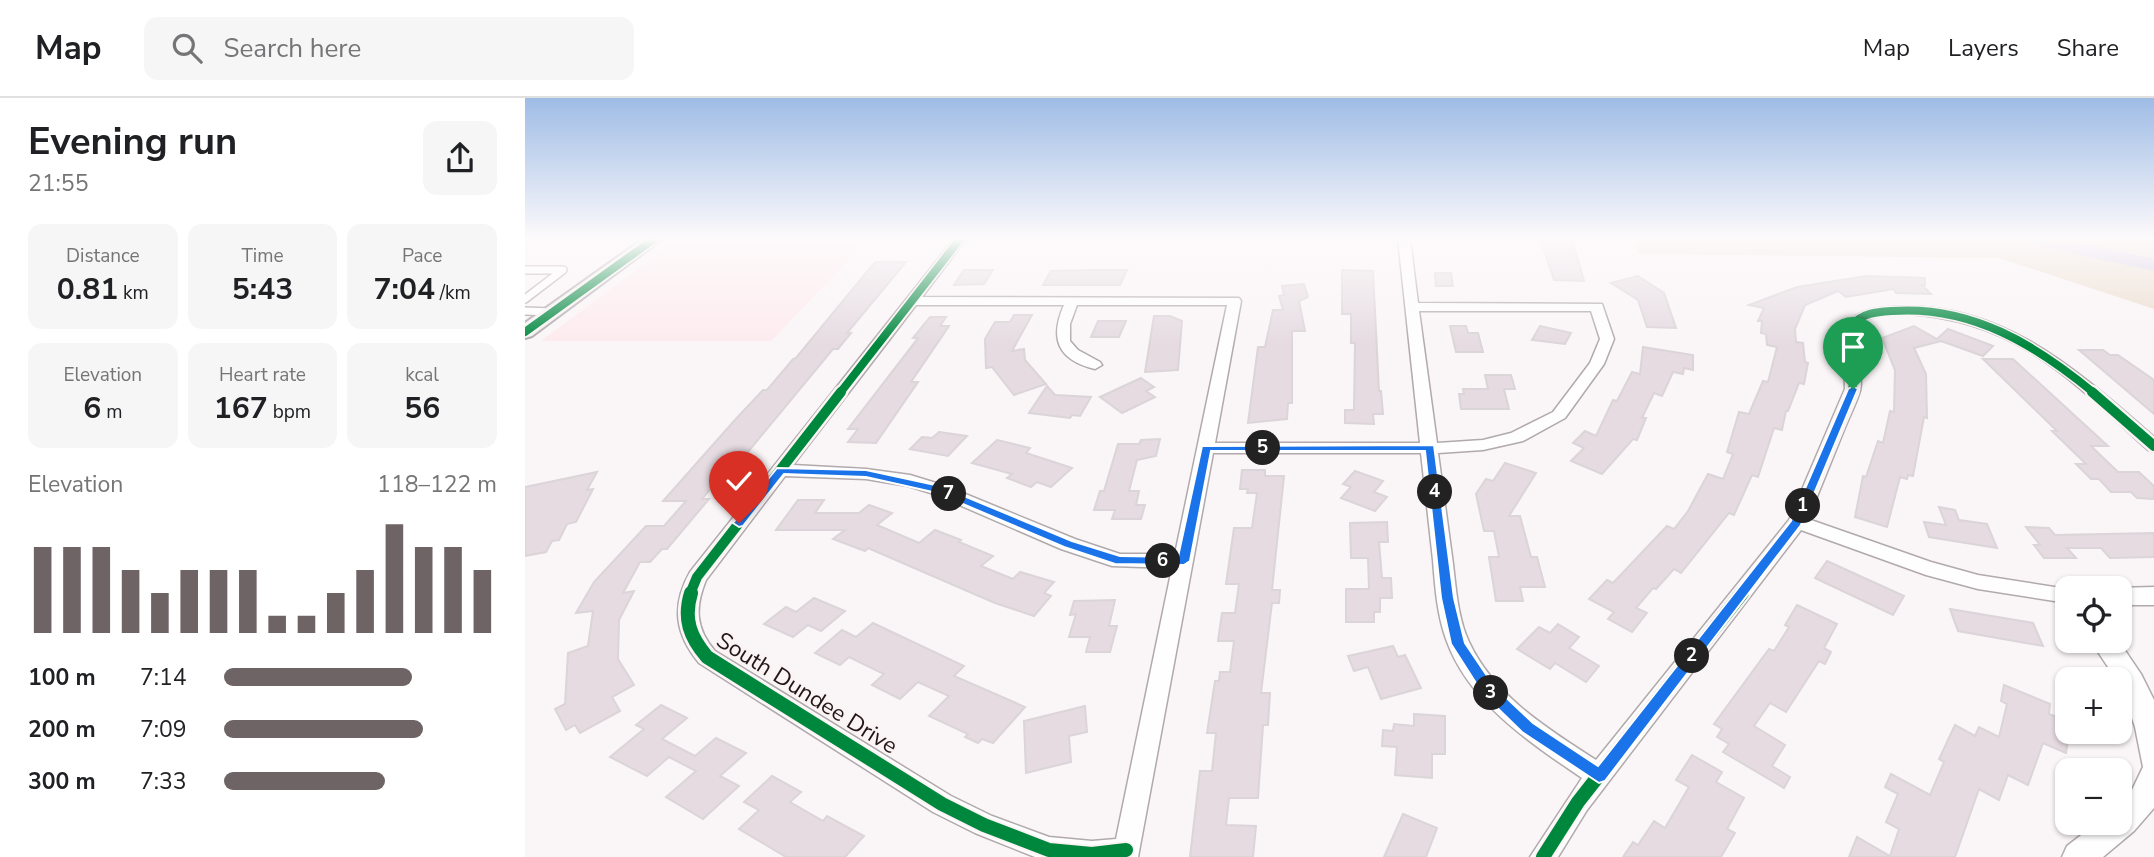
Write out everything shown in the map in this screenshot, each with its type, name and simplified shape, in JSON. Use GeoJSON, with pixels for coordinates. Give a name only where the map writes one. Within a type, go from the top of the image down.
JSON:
{"type":"FeatureCollection","features":[{"type":"Feature","properties":{"kind":"main road"},"geometry":{"type":"LineString","coordinates":[[525,332],[605,274]]}},
{"type":"Feature","properties":{"kind":"street","name":"South Dundee Drive"},"geometry":{"type":"LineString","coordinates":[[932,274],[697,577],[690,593],[688,607],[687,626],[691,641],[707,657],[941,804],[984,825],[1049,850],[1126,854]]}},
{"type":"Feature","properties":{"kind":"street"},"geometry":{"type":"LineString","coordinates":[[1409,274],[1447,598],[1458,644],[1489,690],[1528,727],[1599,776]]}},
{"type":"Feature","properties":{"kind":"street"},"geometry":{"type":"LineString","coordinates":[[912,300],[1234,301],[1126,854]]}},
{"type":"Feature","properties":{"kind":"street"},"geometry":{"type":"LineString","coordinates":[[1072,301],[1061,326],[1062,341],[1070,352],[1095,365]]}},
{"type":"Feature","properties":{"kind":"street"},"geometry":{"type":"LineString","coordinates":[[1206,448],[1430,447],[1483,445],[1517,437],[1545,424],[1566,408],[1604,353],[1607,332],[1597,307],[1412,307]]}},
{"type":"Feature","properties":{"kind":"street"},"geometry":{"type":"LineString","coordinates":[[1542,857],[1599,776],[1797,522],[1853,389],[1855,376],[1848,338],[1850,330],[1859,319],[1880,312],[1916,310],[1955,315],[1993,326],[2045,353],[2154,446]]}},
{"type":"Feature","properties":{"kind":"street"},"geometry":{"type":"LineString","coordinates":[[781,470],[866,474],[910,481],[940,490],[1068,544],[1119,561],[1184,561]]}},
{"type":"Feature","properties":{"kind":"street"},"geometry":{"type":"LineString","coordinates":[[1797,522],[1926,568],[1978,582],[2055,594]]}},
{"type":"Feature","properties":{"kind":"street"},"geometry":{"type":"LineString","coordinates":[[2132,596],[2154,596]]}},
{"type":"Feature","properties":{"kind":"street"},"geometry":{"type":"LineString","coordinates":[[2113,653],[2130,676],[2148,715],[2153,735],[2154,760]]}},
{"type":"Feature","properties":{"kind":"street"},"geometry":{"type":"LineString","coordinates":[[2078,857],[2120,823],[2150,790],[2154,775]]}},
{"type":"Feature","properties":{"kind":"lane"},"geometry":{"type":"LineString","coordinates":[[525,299],[557,274]]}},
{"type":"Feature","properties":{"kind":"lane"},"geometry":{"type":"LineString","coordinates":[[525,312],[554,312]]}},
{"type":"Feature","properties":{"kind":"shaded area"},"geometry":{"type":"Polygon","coordinates":[[[630,274],[835,274],[771,341],[541,341],[630,274]]]}},
{"type":"Feature","properties":{"kind":"shaded area"},"geometry":{"type":"Polygon","coordinates":[[[2049,274],[2154,274],[2154,309],[2049,274]]]}},
{"type":"Feature","properties":{"kind":"building"},"geometry":{"type":"Polygon","coordinates":[[[865,274],[896,274],[847,333],[851,333],[838,349],[833,349],[738,464],[731,464],[702,499],[709,499],[667,549],[662,549],[650,562],[640,562],[623,593],[634,591],[619,620],[618,659],[634,685],[612,697],[620,711],[580,733],[575,725],[566,730],[555,709],[565,704],[568,653],[588,646],[593,611],[576,613],[594,582],[646,526],[664,526],[686,501],[663,501],[734,421],[796,358],[865,274]]]}},
{"type":"Feature","properties":{"kind":"building"},"geometry":{"type":"Polygon","coordinates":[[[961,274],[990,274],[984,284],[954,285],[961,274]]]}},
{"type":"Feature","properties":{"kind":"building"},"geometry":{"type":"Polygon","coordinates":[[[1049,274],[1125,274],[1120,285],[1043,285],[1049,274]]]}},
{"type":"Feature","properties":{"kind":"building"},"geometry":{"type":"Polygon","coordinates":[[[1342,274],[1373,274],[1379,391],[1383,414],[1373,414],[1374,424],[1345,423],[1345,410],[1354,410],[1355,343],[1351,343],[1351,314],[1342,314],[1342,274]]]}},
{"type":"Feature","properties":{"kind":"building"},"geometry":{"type":"Polygon","coordinates":[[[1435,274],[1451,274],[1453,286],[1436,286],[1435,274]]]}},
{"type":"Feature","properties":{"kind":"building"},"geometry":{"type":"Polygon","coordinates":[[[1552,274],[1582,274],[1584,281],[1554,280],[1552,274]]]}},
{"type":"Feature","properties":{"kind":"building"},"geometry":{"type":"Polygon","coordinates":[[[1638,276],[1664,293],[1676,328],[1647,327],[1638,300],[1611,283],[1638,276]]]}},
{"type":"Feature","properties":{"kind":"building"},"geometry":{"type":"Polygon","coordinates":[[[1867,276],[1925,278],[1925,285],[1922,285],[1931,294],[1896,293],[1893,289],[1846,297],[1838,291],[1805,305],[1795,329],[1796,342],[1803,343],[1805,362],[1808,363],[1804,384],[1799,383],[1786,411],[1782,430],[1774,428],[1758,477],[1752,475],[1734,515],[1729,513],[1681,573],[1674,569],[1636,608],[1647,613],[1632,632],[1608,619],[1614,612],[1589,599],[1607,580],[1613,583],[1667,526],[1674,529],[1688,511],[1708,474],[1723,479],[1733,454],[1727,452],[1739,412],[1749,414],[1763,381],[1768,382],[1777,347],[1767,345],[1766,334],[1761,333],[1762,321],[1758,321],[1764,308],[1749,305],[1797,287],[1867,276]]]}},
{"type":"Feature","properties":{"kind":"building"},"geometry":{"type":"Polygon","coordinates":[[[1304,284],[1308,297],[1299,301],[1305,331],[1292,331],[1292,403],[1288,403],[1287,419],[1248,423],[1258,347],[1265,347],[1273,310],[1283,310],[1279,296],[1284,295],[1282,286],[1304,284]]]}},
{"type":"Feature","properties":{"kind":"building"},"geometry":{"type":"Polygon","coordinates":[[[1014,315],[1032,315],[1012,351],[1024,349],[1025,360],[1046,384],[1014,395],[992,367],[986,368],[985,339],[995,322],[1010,322],[1014,315]]]}},
{"type":"Feature","properties":{"kind":"building"},"geometry":{"type":"Polygon","coordinates":[[[1154,316],[1170,316],[1182,321],[1178,370],[1145,372],[1154,316]]]}},
{"type":"Feature","properties":{"kind":"building"},"geometry":{"type":"Polygon","coordinates":[[[930,317],[946,317],[940,326],[949,326],[911,382],[918,382],[876,443],[848,442],[858,429],[848,429],[918,338],[913,338],[930,317]]]}},
{"type":"Feature","properties":{"kind":"building"},"geometry":{"type":"Polygon","coordinates":[[[1098,321],[1126,321],[1119,337],[1091,337],[1098,321]]]}},
{"type":"Feature","properties":{"kind":"building"},"geometry":{"type":"Polygon","coordinates":[[[1450,326],[1466,326],[1468,333],[1478,333],[1483,352],[1456,352],[1450,326]]]}},
{"type":"Feature","properties":{"kind":"building"},"geometry":{"type":"Polygon","coordinates":[[[1540,326],[1571,333],[1565,344],[1532,340],[1540,326]]]}},
{"type":"Feature","properties":{"kind":"building"},"geometry":{"type":"Polygon","coordinates":[[[1914,326],[1937,339],[1948,329],[1993,346],[1983,356],[1941,341],[1914,348],[1926,374],[1927,418],[1924,417],[1913,476],[1908,475],[1907,479],[1900,477],[1887,527],[1855,517],[1863,476],[1866,477],[1878,441],[1883,443],[1890,411],[1894,412],[1895,370],[1882,338],[1914,326]]]}},
{"type":"Feature","properties":{"kind":"building"},"geometry":{"type":"Polygon","coordinates":[[[1643,347],[1693,355],[1693,370],[1684,368],[1683,374],[1673,372],[1662,396],[1654,393],[1642,418],[1646,418],[1637,440],[1633,439],[1602,474],[1571,461],[1584,448],[1573,443],[1585,431],[1596,436],[1613,400],[1617,401],[1632,372],[1640,374],[1643,347]]]}},
{"type":"Feature","properties":{"kind":"building"},"geometry":{"type":"Polygon","coordinates":[[[2079,350],[2103,350],[2110,355],[2118,355],[2154,380],[2154,414],[2079,350]]]}},
{"type":"Feature","properties":{"kind":"building"},"geometry":{"type":"Polygon","coordinates":[[[1983,359],[2013,359],[2108,446],[2091,446],[2118,472],[2139,472],[2154,486],[2154,499],[2137,498],[2131,492],[2111,492],[2099,479],[2091,479],[2076,464],[2086,464],[2052,431],[2057,431],[1983,359]]]}},
{"type":"Feature","properties":{"kind":"building"},"geometry":{"type":"Polygon","coordinates":[[[1485,375],[1511,375],[1515,389],[1504,389],[1509,409],[1461,409],[1459,394],[1464,394],[1463,389],[1488,389],[1485,375]]]}},
{"type":"Feature","properties":{"kind":"building"},"geometry":{"type":"Polygon","coordinates":[[[1141,378],[1154,387],[1146,391],[1155,397],[1122,413],[1100,397],[1141,378]]]}},
{"type":"Feature","properties":{"kind":"building"},"geometry":{"type":"Polygon","coordinates":[[[1047,386],[1055,395],[1091,397],[1080,416],[1072,415],[1070,418],[1029,413],[1047,386]]]}},
{"type":"Feature","properties":{"kind":"building"},"geometry":{"type":"Polygon","coordinates":[[[939,432],[967,436],[948,456],[910,449],[922,437],[932,438],[939,432]]]}},
{"type":"Feature","properties":{"kind":"building"},"geometry":{"type":"Polygon","coordinates":[[[1160,439],[1156,456],[1137,460],[1129,491],[1139,491],[1136,505],[1145,505],[1141,519],[1112,519],[1115,510],[1094,510],[1100,491],[1104,491],[1118,444],[1139,444],[1141,440],[1160,439]]]}},
{"type":"Feature","properties":{"kind":"building"},"geometry":{"type":"Polygon","coordinates":[[[997,440],[1030,448],[1026,453],[1072,468],[1051,487],[1037,482],[1031,487],[1007,478],[1012,474],[972,463],[997,440]]]}},
{"type":"Feature","properties":{"kind":"building"},"geometry":{"type":"Polygon","coordinates":[[[1505,463],[1536,473],[1509,516],[1520,516],[1531,557],[1537,557],[1545,587],[1520,587],[1523,601],[1496,601],[1489,557],[1499,557],[1494,531],[1484,531],[1476,494],[1486,479],[1493,481],[1505,463]]]}},
{"type":"Feature","properties":{"kind":"building"},"geometry":{"type":"Polygon","coordinates":[[[1242,470],[1265,470],[1265,476],[1284,476],[1272,590],[1280,590],[1279,603],[1272,603],[1261,693],[1270,693],[1268,725],[1263,725],[1258,798],[1229,798],[1226,825],[1256,826],[1253,857],[1190,857],[1200,771],[1212,771],[1216,733],[1207,733],[1215,681],[1219,681],[1220,672],[1230,672],[1234,641],[1218,641],[1222,613],[1235,613],[1239,584],[1226,584],[1234,528],[1252,528],[1257,493],[1247,493],[1248,489],[1240,489],[1242,470]]]}},
{"type":"Feature","properties":{"kind":"building"},"geometry":{"type":"Polygon","coordinates":[[[1355,471],[1383,481],[1374,492],[1387,497],[1375,511],[1341,498],[1351,487],[1343,484],[1355,471]]]}},
{"type":"Feature","properties":{"kind":"building"},"geometry":{"type":"Polygon","coordinates":[[[597,472],[587,490],[593,489],[576,522],[567,524],[559,540],[552,541],[546,552],[525,556],[525,487],[597,472]]]}},
{"type":"Feature","properties":{"kind":"building"},"geometry":{"type":"Polygon","coordinates":[[[798,500],[824,500],[815,513],[859,513],[869,505],[892,513],[877,525],[919,543],[935,530],[961,540],[959,542],[993,556],[981,566],[1013,579],[1020,572],[1054,582],[1044,593],[1051,596],[1034,616],[995,603],[868,548],[865,551],[833,539],[845,530],[776,530],[798,500]]]}},
{"type":"Feature","properties":{"kind":"building"},"geometry":{"type":"Polygon","coordinates":[[[1939,507],[1955,510],[1959,520],[1987,524],[1997,548],[1929,537],[1924,522],[1946,525],[1939,507]]]}},
{"type":"Feature","properties":{"kind":"building"},"geometry":{"type":"Polygon","coordinates":[[[1387,522],[1388,542],[1379,542],[1382,578],[1391,578],[1392,598],[1380,598],[1380,612],[1374,612],[1374,622],[1346,622],[1346,589],[1369,589],[1368,558],[1351,558],[1350,523],[1387,522]]]}},
{"type":"Feature","properties":{"kind":"building"},"geometry":{"type":"Polygon","coordinates":[[[2026,527],[2049,528],[2055,535],[2154,533],[2154,557],[2110,558],[2101,548],[2067,548],[2076,558],[2044,558],[2034,545],[2040,545],[2026,527]]]}},
{"type":"Feature","properties":{"kind":"building"},"geometry":{"type":"Polygon","coordinates":[[[1827,561],[1904,596],[1893,615],[1815,578],[1827,561]]]}},
{"type":"Feature","properties":{"kind":"building"},"geometry":{"type":"Polygon","coordinates":[[[814,598],[845,611],[821,631],[808,625],[793,637],[764,624],[786,607],[796,612],[814,598]]]}},
{"type":"Feature","properties":{"kind":"building"},"geometry":{"type":"Polygon","coordinates":[[[1115,600],[1109,626],[1117,626],[1110,652],[1086,652],[1090,637],[1069,637],[1076,614],[1070,615],[1074,601],[1115,600]]]}},
{"type":"Feature","properties":{"kind":"building"},"geometry":{"type":"Polygon","coordinates":[[[1797,605],[1837,624],[1824,648],[1831,652],[1825,664],[1819,661],[1786,712],[1770,703],[1754,726],[1785,745],[1772,766],[1790,777],[1784,788],[1723,752],[1729,744],[1717,737],[1722,729],[1714,724],[1769,649],[1774,651],[1789,627],[1785,625],[1797,605]]]}},
{"type":"Feature","properties":{"kind":"building"},"geometry":{"type":"Polygon","coordinates":[[[1950,609],[2033,623],[2043,646],[1958,631],[1950,609]]]}},
{"type":"Feature","properties":{"kind":"building"},"geometry":{"type":"Polygon","coordinates":[[[873,623],[964,666],[954,676],[1025,707],[993,743],[982,739],[978,743],[965,737],[968,734],[929,716],[949,696],[918,682],[900,699],[872,685],[884,674],[849,657],[840,665],[815,653],[842,630],[856,637],[873,623]]]}},
{"type":"Feature","properties":{"kind":"building"},"geometry":{"type":"Polygon","coordinates":[[[1558,624],[1579,637],[1569,648],[1599,666],[1586,682],[1555,663],[1550,669],[1517,649],[1539,627],[1550,633],[1558,624]]]}},
{"type":"Feature","properties":{"kind":"building"},"geometry":{"type":"Polygon","coordinates":[[[1393,646],[1398,657],[1405,655],[1421,688],[1381,699],[1368,667],[1354,671],[1348,656],[1393,646]]]}},
{"type":"Feature","properties":{"kind":"building"},"geometry":{"type":"Polygon","coordinates":[[[2004,685],[2050,704],[2049,714],[2055,716],[2055,744],[2067,744],[2066,753],[2043,743],[2028,785],[2008,775],[1999,800],[1979,789],[1955,857],[1849,857],[1857,837],[1890,856],[1899,829],[1886,822],[1898,794],[1885,787],[1891,774],[1930,795],[1944,762],[1939,759],[1955,725],[1975,736],[1979,727],[1999,737],[2007,704],[2001,701],[2004,685]]]}},
{"type":"Feature","properties":{"kind":"building"},"geometry":{"type":"Polygon","coordinates":[[[661,705],[687,718],[662,739],[695,756],[716,738],[746,753],[720,776],[739,786],[703,819],[666,797],[696,771],[669,757],[647,776],[610,757],[644,729],[636,725],[661,705]]]}},
{"type":"Feature","properties":{"kind":"building"},"geometry":{"type":"Polygon","coordinates":[[[1085,706],[1087,732],[1069,736],[1071,762],[1026,773],[1024,721],[1085,706]]]}},
{"type":"Feature","properties":{"kind":"building"},"geometry":{"type":"Polygon","coordinates":[[[1414,714],[1445,716],[1445,754],[1432,754],[1432,778],[1395,775],[1397,747],[1382,746],[1383,730],[1393,731],[1394,724],[1414,726],[1414,714]]]}},
{"type":"Feature","properties":{"kind":"building"},"geometry":{"type":"Polygon","coordinates":[[[1692,755],[1722,772],[1716,782],[1744,798],[1727,829],[1735,833],[1721,857],[1623,857],[1633,842],[1638,845],[1654,821],[1665,828],[1689,787],[1676,780],[1692,755]]]}},
{"type":"Feature","properties":{"kind":"building"},"geometry":{"type":"Polygon","coordinates":[[[772,776],[801,792],[790,802],[823,821],[827,816],[864,836],[845,857],[786,857],[739,829],[759,810],[744,802],[772,776]]]}},
{"type":"Feature","properties":{"kind":"building"},"geometry":{"type":"Polygon","coordinates":[[[1403,814],[1437,828],[1426,857],[1384,857],[1403,814]]]}},
{"type":"Feature","properties":{"kind":"cycle path"},"geometry":{"type":"LineString","coordinates":[[525,332],[605,274]]}},
{"type":"Feature","properties":{"kind":"cycle path"},"geometry":{"type":"LineString","coordinates":[[932,274],[697,577],[687,610],[689,629],[707,657],[942,804],[984,825],[1049,850],[1092,854],[1126,850]]}},
{"type":"Feature","properties":{"kind":"cycle path"},"geometry":{"type":"LineString","coordinates":[[1543,857],[1578,802],[1797,522],[1853,389],[1849,339],[1852,326],[1861,317],[1895,310],[1941,312],[1978,321],[2010,334],[2069,373],[2154,446]]}},
{"type":"Feature","properties":{"kind":"route"},"geometry":{"type":"LineString","coordinates":[[739,523],[781,470],[834,471],[889,477],[940,490],[1068,544],[1119,561],[1184,561],[1206,448],[1430,447],[1447,598],[1458,644],[1489,690],[1528,727],[1599,776],[1797,522],[1853,389]]}}]}
